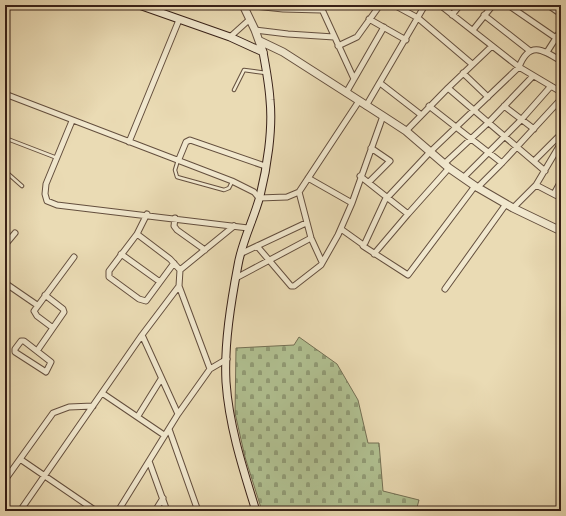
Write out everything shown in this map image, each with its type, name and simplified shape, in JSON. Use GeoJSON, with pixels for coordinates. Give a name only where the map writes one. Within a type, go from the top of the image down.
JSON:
{"type":"FeatureCollection","features":[{"type":"Feature","properties":{"kind":"main road"},"geometry":{"type":"LineString","coordinates":[[140,5],[230,37],[263,52]]}},
{"type":"Feature","properties":{"kind":"main road"},"geometry":{"type":"LineString","coordinates":[[243,5],[260,41],[263,52],[270,101],[270,128],[259,198],[240,254],[227,359],[226,382],[230,415],[243,471],[256,511]]}},
{"type":"Feature","properties":{"kind":"main road"},"geometry":{"type":"LineString","coordinates":[[260,41],[274,46],[406,131],[430,152],[476,187],[513,208],[561,231]]}},
{"type":"Feature","properties":{"kind":"street"},"geometry":{"type":"LineString","coordinates":[[243,5],[284,9],[321,8],[354,79]]}},
{"type":"Feature","properties":{"kind":"street"},"geometry":{"type":"LineString","coordinates":[[338,46],[357,37],[380,5]]}},
{"type":"Feature","properties":{"kind":"street"},"geometry":{"type":"LineString","coordinates":[[394,5],[418,18],[472,64]]}},
{"type":"Feature","properties":{"kind":"street"},"geometry":{"type":"LineString","coordinates":[[366,106],[406,40],[425,5]]}},
{"type":"Feature","properties":{"kind":"street"},"geometry":{"type":"LineString","coordinates":[[440,5],[519,67],[561,92]]}},
{"type":"Feature","properties":{"kind":"street"},"geometry":{"type":"LineString","coordinates":[[452,15],[460,5]]}},
{"type":"Feature","properties":{"kind":"street"},"geometry":{"type":"LineString","coordinates":[[472,30],[493,5]]}},
{"type":"Feature","properties":{"kind":"street"},"geometry":{"type":"LineString","coordinates":[[508,5],[556,38]]}},
{"type":"Feature","properties":{"kind":"street"},"geometry":{"type":"LineString","coordinates":[[548,5],[561,14]]}},
{"type":"Feature","properties":{"kind":"street"},"geometry":{"type":"LineString","coordinates":[[484,15],[530,52]]}},
{"type":"Feature","properties":{"kind":"street"},"geometry":{"type":"LineString","coordinates":[[230,37],[250,19]]}},
{"type":"Feature","properties":{"kind":"street"},"geometry":{"type":"LineString","coordinates":[[369,19],[406,40]]}},
{"type":"Feature","properties":{"kind":"street"},"geometry":{"type":"LineString","coordinates":[[129,142],[179,20]]}},
{"type":"Feature","properties":{"kind":"street"},"geometry":{"type":"LineString","coordinates":[[346,93],[384,27]]}},
{"type":"Feature","properties":{"kind":"street"},"geometry":{"type":"LineString","coordinates":[[255,30],[334,37]]}},
{"type":"Feature","properties":{"kind":"street"},"geometry":{"type":"LineString","coordinates":[[547,52],[561,30]]}},
{"type":"Feature","properties":{"kind":"street"},"geometry":{"type":"LineString","coordinates":[[406,131],[420,114],[492,46]]}},
{"type":"Feature","properties":{"kind":"street"},"geometry":{"type":"LineString","coordinates":[[362,244],[364,243],[385,200],[456,126],[475,110],[519,67],[522,58],[530,52],[538,49],[547,52],[561,61]]}},
{"type":"Feature","properties":{"kind":"street"},"geometry":{"type":"LineString","coordinates":[[463,73],[488,97]]}},
{"type":"Feature","properties":{"kind":"street"},"geometry":{"type":"LineString","coordinates":[[374,254],[471,138],[489,122],[533,76]]}},
{"type":"Feature","properties":{"kind":"street"},"geometry":{"type":"LineString","coordinates":[[380,83],[420,114]]}},
{"type":"Feature","properties":{"kind":"street"},"geometry":{"type":"LineString","coordinates":[[463,178],[521,120],[551,86]]}},
{"type":"Feature","properties":{"kind":"street"},"geometry":{"type":"LineString","coordinates":[[448,88],[545,171]]}},
{"type":"Feature","properties":{"kind":"street"},"geometry":{"type":"LineString","coordinates":[[5,94],[72,121],[179,159],[232,181],[254,192],[259,198],[287,197],[299,192],[359,101]]}},
{"type":"Feature","properties":{"kind":"street"},"geometry":{"type":"LineString","coordinates":[[341,229],[374,254],[408,275],[476,187],[518,147],[561,99]]}},
{"type":"Feature","properties":{"kind":"street"},"geometry":{"type":"LineString","coordinates":[[429,106],[502,163]]}},
{"type":"Feature","properties":{"kind":"street"},"geometry":{"type":"LineString","coordinates":[[504,106],[534,129]]}},
{"type":"Feature","properties":{"kind":"street"},"geometry":{"type":"LineString","coordinates":[[257,246],[268,261],[290,285],[293,286],[316,270],[341,229],[352,204],[360,176],[383,116]]}},
{"type":"Feature","properties":{"kind":"street"},"geometry":{"type":"LineString","coordinates":[[72,121],[46,184],[45,194],[47,201],[57,205],[147,214],[248,228]]}},
{"type":"Feature","properties":{"kind":"street"},"geometry":{"type":"LineString","coordinates":[[534,162],[561,134]]}},
{"type":"Feature","properties":{"kind":"street"},"geometry":{"type":"LineString","coordinates":[[179,159],[186,142],[190,140],[265,166]]}},
{"type":"Feature","properties":{"kind":"street"},"geometry":{"type":"LineString","coordinates":[[513,208],[536,185],[561,143]]}},
{"type":"Feature","properties":{"kind":"street"},"geometry":{"type":"LineString","coordinates":[[369,182],[390,161],[371,148]]}},
{"type":"Feature","properties":{"kind":"street"},"geometry":{"type":"LineString","coordinates":[[360,176],[408,214]]}},
{"type":"Feature","properties":{"kind":"street"},"geometry":{"type":"LineString","coordinates":[[308,178],[352,204]]}},
{"type":"Feature","properties":{"kind":"street"},"geometry":{"type":"LineString","coordinates":[[554,194],[561,181]]}},
{"type":"Feature","properties":{"kind":"street"},"geometry":{"type":"LineString","coordinates":[[536,185],[561,198]]}},
{"type":"Feature","properties":{"kind":"street"},"geometry":{"type":"LineString","coordinates":[[299,192],[306,223],[322,262]]}},
{"type":"Feature","properties":{"kind":"street"},"geometry":{"type":"LineString","coordinates":[[445,289],[506,204]]}},
{"type":"Feature","properties":{"kind":"street"},"geometry":{"type":"LineString","coordinates":[[147,214],[137,234],[109,271],[109,277],[139,299],[146,301],[174,263]]}},
{"type":"Feature","properties":{"kind":"street"},"geometry":{"type":"LineString","coordinates":[[175,218],[174,226],[177,230],[205,250]]}},
{"type":"Feature","properties":{"kind":"street"},"geometry":{"type":"LineString","coordinates":[[240,254],[306,223]]}},
{"type":"Feature","properties":{"kind":"street"},"geometry":{"type":"LineString","coordinates":[[180,270],[234,226]]}},
{"type":"Feature","properties":{"kind":"street"},"geometry":{"type":"LineString","coordinates":[[5,245],[15,233]]}},
{"type":"Feature","properties":{"kind":"street"},"geometry":{"type":"LineString","coordinates":[[137,234],[174,263],[180,270],[180,286],[210,368]]}},
{"type":"Feature","properties":{"kind":"street"},"geometry":{"type":"LineString","coordinates":[[236,278],[311,238]]}},
{"type":"Feature","properties":{"kind":"street"},"geometry":{"type":"LineString","coordinates":[[121,254],[160,282]]}},
{"type":"Feature","properties":{"kind":"street"},"geometry":{"type":"LineString","coordinates":[[53,328],[34,313],[37,305],[74,257]]}},
{"type":"Feature","properties":{"kind":"street"},"geometry":{"type":"LineString","coordinates":[[5,284],[37,305]]}},
{"type":"Feature","properties":{"kind":"street"},"geometry":{"type":"LineString","coordinates":[[20,511],[142,335],[180,286]]}},
{"type":"Feature","properties":{"kind":"street"},"geometry":{"type":"LineString","coordinates":[[37,351],[63,314],[64,310],[45,295]]}},
{"type":"Feature","properties":{"kind":"street"},"geometry":{"type":"LineString","coordinates":[[142,335],[178,414]]}},
{"type":"Feature","properties":{"kind":"street"},"geometry":{"type":"LineString","coordinates":[[22,341],[37,351],[51,362],[45,373],[15,351],[22,341]]}},
{"type":"Feature","properties":{"kind":"street"},"geometry":{"type":"LineString","coordinates":[[118,511],[178,414],[210,368],[227,359]]}},
{"type":"Feature","properties":{"kind":"street"},"geometry":{"type":"LineString","coordinates":[[138,416],[161,379]]}},
{"type":"Feature","properties":{"kind":"street"},"geometry":{"type":"LineString","coordinates":[[102,393],[138,416],[164,436]]}},
{"type":"Feature","properties":{"kind":"street"},"geometry":{"type":"LineString","coordinates":[[5,480],[47,419],[57,410],[69,407],[93,406]]}},
{"type":"Feature","properties":{"kind":"street"},"geometry":{"type":"LineString","coordinates":[[169,428],[198,511]]}},
{"type":"Feature","properties":{"kind":"street"},"geometry":{"type":"LineString","coordinates":[[20,459],[96,511]]}},
{"type":"Feature","properties":{"kind":"street"},"geometry":{"type":"LineString","coordinates":[[149,461],[167,511]]}},
{"type":"Feature","properties":{"kind":"street"},"geometry":{"type":"LineString","coordinates":[[155,511],[163,498]]}},
{"type":"Feature","properties":{"kind":"lane"},"geometry":{"type":"LineString","coordinates":[[234,90],[244,70],[266,73]]}},
{"type":"Feature","properties":{"kind":"lane"},"geometry":{"type":"LineString","coordinates":[[5,138],[57,158]]}},
{"type":"Feature","properties":{"kind":"lane"},"geometry":{"type":"LineString","coordinates":[[179,159],[175,170],[177,177],[224,190],[229,188],[232,181]]}},
{"type":"Feature","properties":{"kind":"lane"},"geometry":{"type":"LineString","coordinates":[[5,171],[22,186]]}},
{"type":"Feature","properties":{"kind":"green space"},"geometry":{"type":"Polygon","coordinates":[[[299,337],[337,364],[358,400],[368,443],[379,443],[383,491],[419,500],[416,511],[262,511],[245,457],[235,413],[236,348],[294,345],[299,337]]]}}]}
